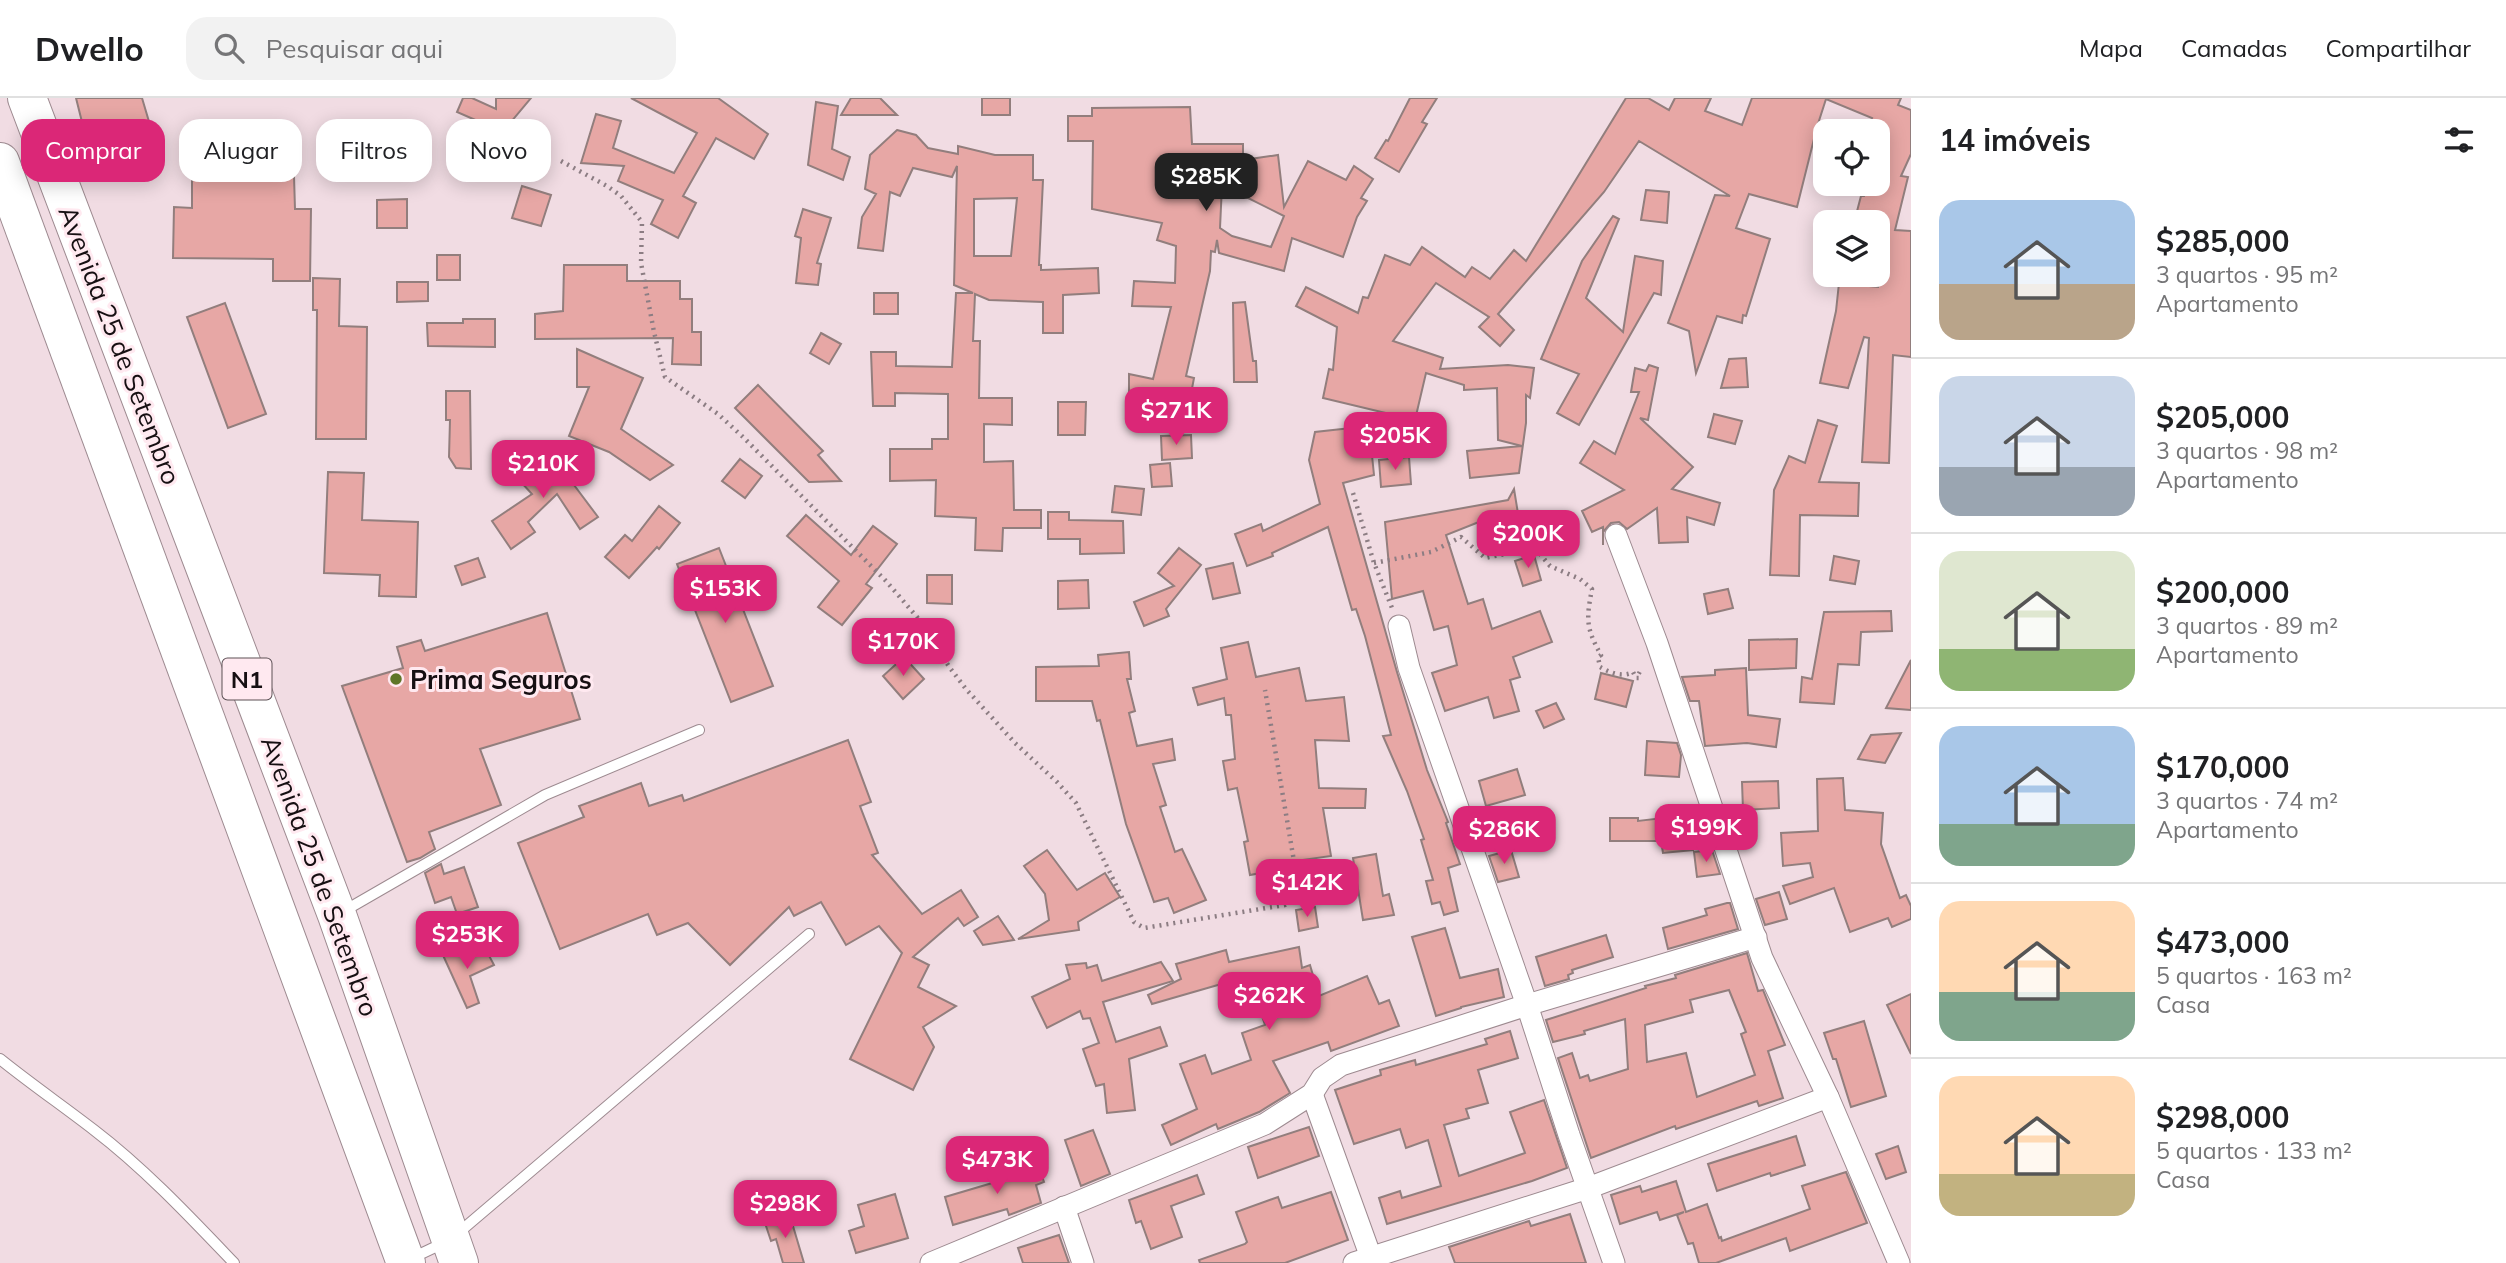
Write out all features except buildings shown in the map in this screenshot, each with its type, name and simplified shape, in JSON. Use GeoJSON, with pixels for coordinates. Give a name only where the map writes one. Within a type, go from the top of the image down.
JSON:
{"type":"FeatureCollection","features":[{"type":"Feature","properties":{"kind":"highway","name":"Avenida 25 de Setembro"},"geometry":{"type":"LineString","coordinates":[[27,98],[337,915],[455,1251]]}},
{"type":"Feature","properties":{"kind":"highway","name":"Avenida 25 de Setembro"},"geometry":{"type":"LineString","coordinates":[[0,162],[403,1262]]}},
{"type":"Feature","properties":{"kind":"street"},"geometry":{"type":"LineString","coordinates":[[1616,535],[1657,643],[1762,958],[1828,1097],[1899,1263]]}},
{"type":"Feature","properties":{"kind":"street"},"geometry":{"type":"LineString","coordinates":[[1399,626],[1409,668],[1528,1005],[1614,1263]]}},
{"type":"Feature","properties":{"kind":"street"},"geometry":{"type":"LineString","coordinates":[[931,1263],[1265,1124],[1311,1094],[1322,1079],[1341,1065],[1528,1005],[1756,937]]}},
{"type":"Feature","properties":{"kind":"street"},"geometry":{"type":"LineString","coordinates":[[1311,1094],[1366,1261],[1588,1188],[1828,1097]]}},
{"type":"Feature","properties":{"kind":"street"},"geometry":{"type":"LineString","coordinates":[[1064,1207],[1083,1263]]}},
{"type":"Feature","properties":{"kind":"lane"},"geometry":{"type":"LineString","coordinates":[[337,915],[545,795],[699,730]]}},
{"type":"Feature","properties":{"kind":"lane"},"geometry":{"type":"LineString","coordinates":[[403,1262],[455,1251],[809,934]]}},
{"type":"Feature","properties":{"kind":"lane"},"geometry":{"type":"LineString","coordinates":[[0,1059],[95,1130],[168,1195],[234,1263]]}},
{"type":"Feature","properties":{"kind":"path"},"geometry":{"type":"LineString","coordinates":[[561,162],[621,196],[642,222],[641,263],[665,377],[718,414],[743,437],[886,581],[917,617],[966,689],[1015,743],[1076,803],[1134,922],[1144,928],[1285,905],[1297,897],[1297,879],[1265,690]]}},
{"type":"Feature","properties":{"kind":"path"},"geometry":{"type":"LineString","coordinates":[[1353,493],[1374,563],[1399,626]]}},
{"type":"Feature","properties":{"kind":"path"},"geometry":{"type":"LineString","coordinates":[[1374,563],[1431,552],[1461,537],[1485,558],[1535,548],[1549,566],[1580,579],[1592,589],[1588,611],[1589,632],[1601,655],[1598,657],[1600,667],[1611,673],[1628,675],[1633,672],[1636,678],[1639,678],[1637,675],[1641,667]]}},
{"type":"Feature","properties":{"kind":"place","name":"Prima Seguros"},"geometry":{"type":"Point","coordinates":[396,679]}}]}
